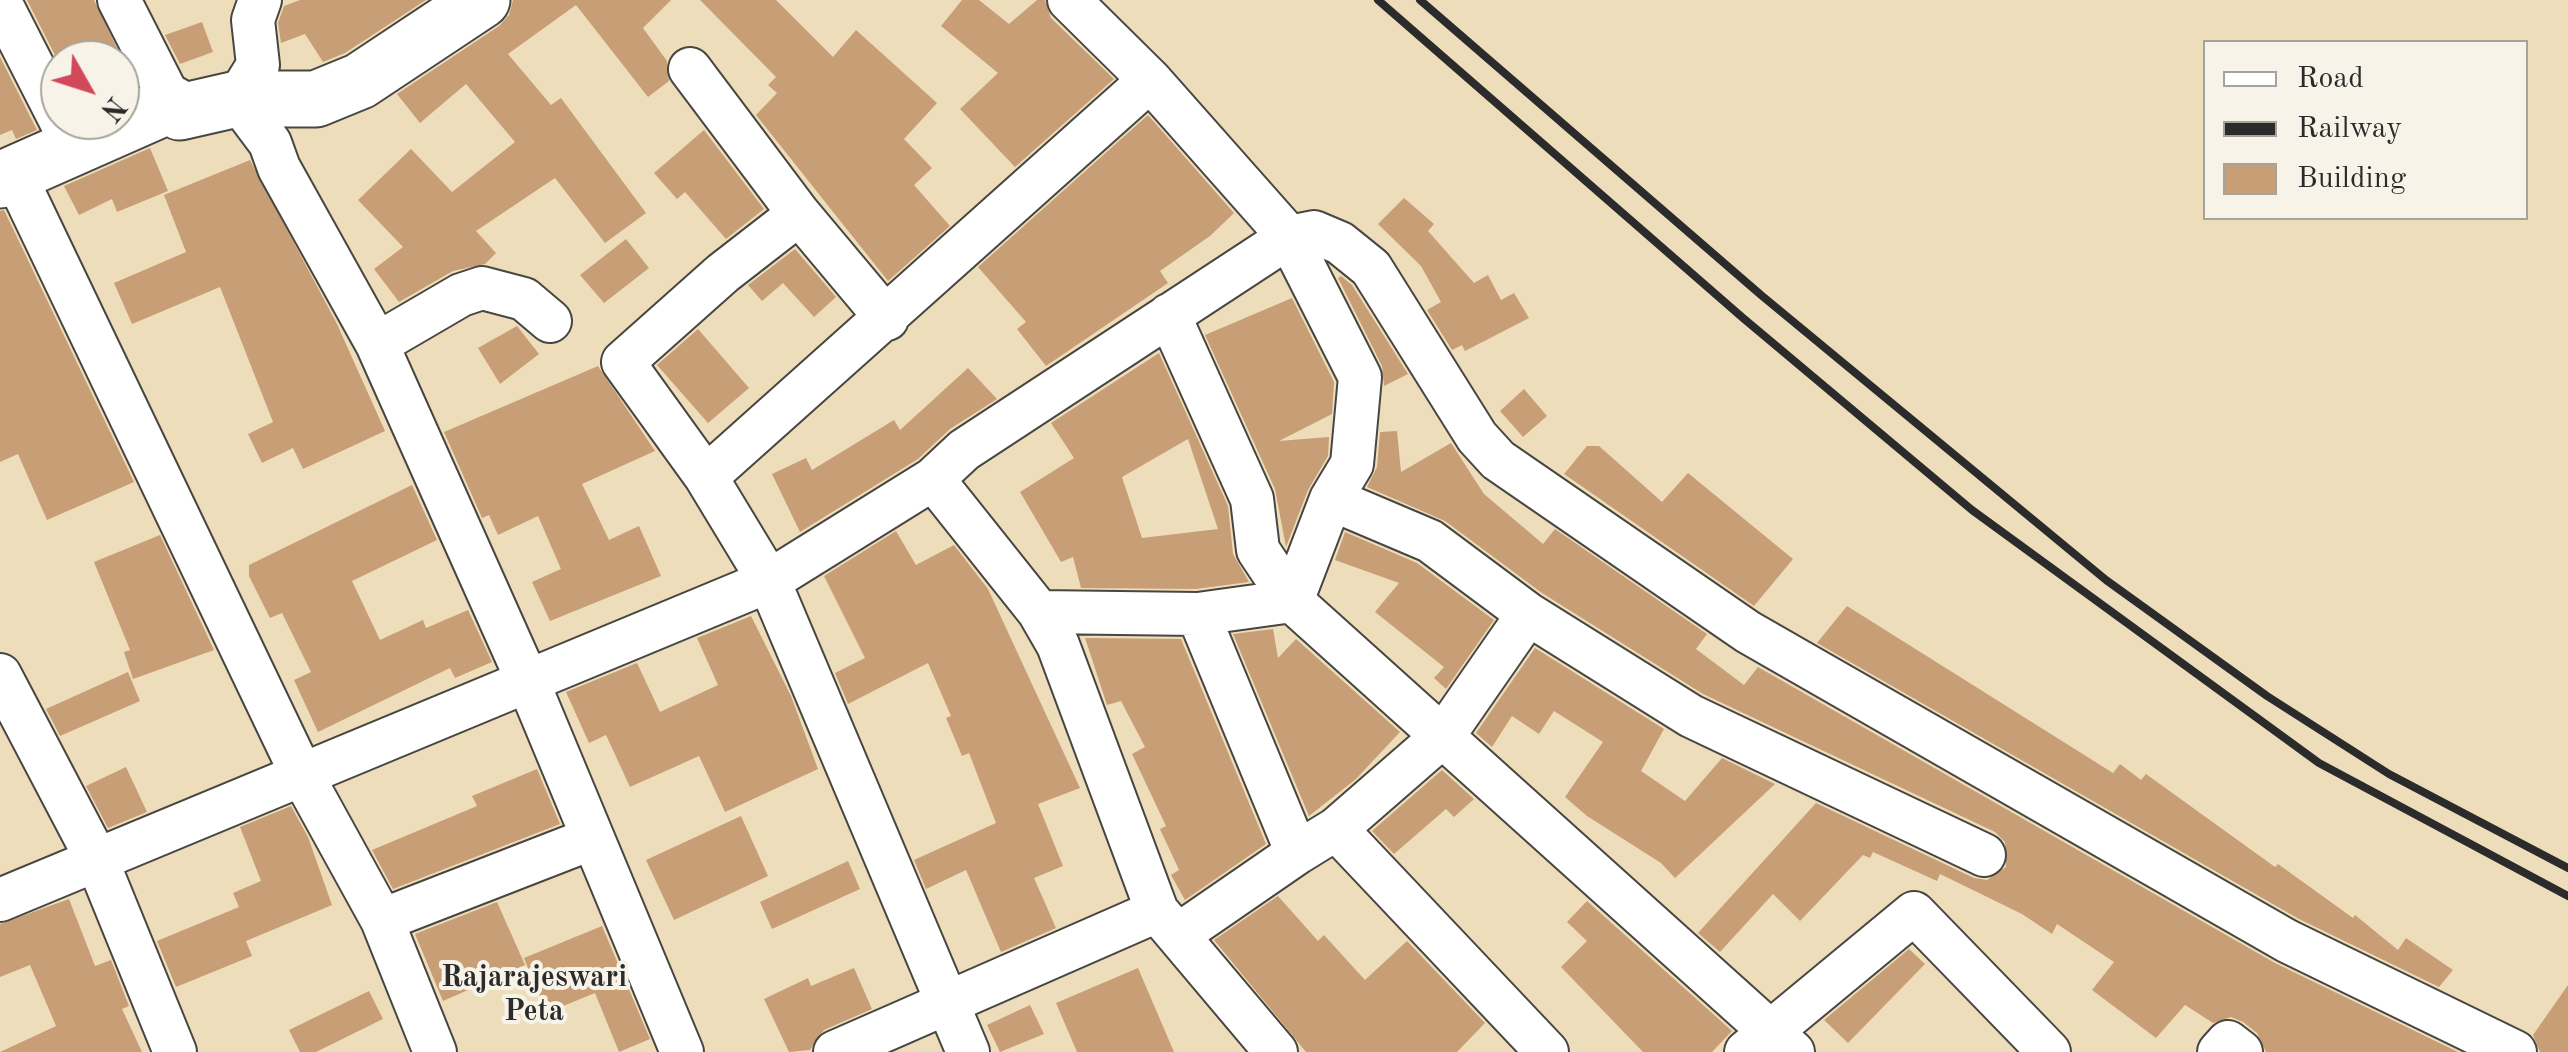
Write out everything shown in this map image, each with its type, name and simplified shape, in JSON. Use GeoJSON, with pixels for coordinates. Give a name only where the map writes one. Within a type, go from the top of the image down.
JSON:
{"type":"FeatureCollection","features":[{"type":"Feature","properties":{"kind":"street"},"geometry":{"type":"LineString","coordinates":[[120,0],[172,104],[180,112],[237,98],[316,98],[360,81],[482,0]]}},
{"type":"Feature","properties":{"kind":"street"},"geometry":{"type":"LineString","coordinates":[[237,98],[258,65],[253,20],[260,0]]}},
{"type":"Feature","properties":{"kind":"street"},"geometry":{"type":"LineString","coordinates":[[1069,0],[1150,80],[1290,237],[1360,377],[1352,464],[1331,499],[1292,601]]}},
{"type":"Feature","properties":{"kind":"street"},"geometry":{"type":"LineString","coordinates":[[0,2],[74,147]]}},
{"type":"Feature","properties":{"kind":"street"},"geometry":{"type":"LineString","coordinates":[[690,70],[799,214],[887,319]]}},
{"type":"Feature","properties":{"kind":"street"},"geometry":{"type":"LineString","coordinates":[[706,477],[1150,80]]}},
{"type":"Feature","properties":{"kind":"street"},"geometry":{"type":"LineString","coordinates":[[237,98],[270,144],[278,168],[377,344],[528,682],[682,1052]]}},
{"type":"Feature","properties":{"kind":"street"},"geometry":{"type":"LineString","coordinates":[[172,104],[7,177],[301,773],[382,920],[435,1052]]}},
{"type":"Feature","properties":{"kind":"street"},"geometry":{"type":"LineString","coordinates":[[799,214],[680,309],[624,362],[706,477],[769,580],[968,1052]]}},
{"type":"Feature","properties":{"kind":"street"},"geometry":{"type":"LineString","coordinates":[[0,900],[769,580],[933,479],[964,450],[1290,237],[1314,232],[1340,244],[1370,268],[1477,436],[1498,460],[1748,632],[2287,941],[2516,1052]]}},
{"type":"Feature","properties":{"kind":"street"},"geometry":{"type":"LineString","coordinates":[[377,344],[461,295],[482,288],[524,299],[550,320]]}},
{"type":"Feature","properties":{"kind":"street"},"geometry":{"type":"LineString","coordinates":[[1169,315],[1252,498],[1258,550],[1292,601],[1444,734],[1770,1044],[1914,913],[2049,1052]]}},
{"type":"Feature","properties":{"kind":"street"},"geometry":{"type":"LineString","coordinates":[[933,479],[1040,612],[1058,645],[1168,923],[1263,1049]]}},
{"type":"Feature","properties":{"kind":"street"},"geometry":{"type":"LineString","coordinates":[[1331,499],[1430,540],[1528,614],[1691,716],[1984,855]]}},
{"type":"Feature","properties":{"kind":"street"},"geometry":{"type":"LineString","coordinates":[[1040,612],[1198,614],[1292,601]]}},
{"type":"Feature","properties":{"kind":"street"},"geometry":{"type":"LineString","coordinates":[[1198,614],[1297,853]]}},
{"type":"Feature","properties":{"kind":"street"},"geometry":{"type":"LineString","coordinates":[[835,1052],[949,1002],[1168,923],[1336,829],[1444,734],[1528,614]]}},
{"type":"Feature","properties":{"kind":"street"},"geometry":{"type":"LineString","coordinates":[[0,675],[96,858],[175,1052]]}},
{"type":"Feature","properties":{"kind":"street"},"geometry":{"type":"LineString","coordinates":[[1336,829],[1547,1052]]}},
{"type":"Feature","properties":{"kind":"street"},"geometry":{"type":"LineString","coordinates":[[382,920],[594,838]]}},
{"type":"Feature","properties":{"kind":"street"},"geometry":{"type":"LineString","coordinates":[[2219,1052],[2228,1042],[2242,1052]]}},
{"type":"Feature","properties":{"kind":"building"},"geometry":{"type":"Polygon","coordinates":[[[27,0],[94,0],[113,40],[47,40],[27,0]]]}},
{"type":"Feature","properties":{"kind":"building"},"geometry":{"type":"Polygon","coordinates":[[[300,0],[426,0],[345,53],[323,62],[305,34],[281,43],[278,23],[284,6],[300,0]]]}},
{"type":"Feature","properties":{"kind":"building"},"geometry":{"type":"Polygon","coordinates":[[[513,0],[671,0],[643,28],[667,61],[669,81],[648,97],[576,5],[508,54],[551,105],[561,98],[646,213],[605,243],[555,178],[476,231],[496,253],[485,264],[453,271],[399,302],[374,269],[403,247],[358,200],[411,149],[452,192],[515,142],[466,84],[420,123],[397,94],[499,26],[509,15],[513,0]]]}},
{"type":"Feature","properties":{"kind":"building"},"geometry":{"type":"Polygon","coordinates":[[[700,0],[776,0],[833,57],[856,30],[937,103],[904,139],[932,168],[914,185],[950,226],[888,281],[756,115],[777,93],[768,85],[776,77],[700,0]]]}},
{"type":"Feature","properties":{"kind":"building"},"geometry":{"type":"Polygon","coordinates":[[[962,0],[979,0],[1009,24],[1037,0],[1045,0],[1051,18],[1114,79],[1015,167],[960,109],[998,73],[941,26],[962,0]]]}},
{"type":"Feature","properties":{"kind":"building"},"geometry":{"type":"Polygon","coordinates":[[[202,22],[213,52],[180,64],[165,35],[202,22]]]}},
{"type":"Feature","properties":{"kind":"building"},"geometry":{"type":"Polygon","coordinates":[[[0,57],[37,130],[16,139],[12,130],[0,135],[0,57]]]}},
{"type":"Feature","properties":{"kind":"building"},"geometry":{"type":"Polygon","coordinates":[[[1148,115],[1234,213],[1210,236],[1160,271],[1168,283],[1046,366],[1017,329],[1026,322],[978,267],[1148,115]]]}},
{"type":"Feature","properties":{"kind":"building"},"geometry":{"type":"Polygon","coordinates":[[[704,130],[764,209],[726,239],[685,192],[677,199],[654,173],[704,130]]]}},
{"type":"Feature","properties":{"kind":"building"},"geometry":{"type":"Polygon","coordinates":[[[150,148],[168,191],[117,212],[112,199],[79,215],[64,186],[150,148]]]}},
{"type":"Feature","properties":{"kind":"building"},"geometry":{"type":"Polygon","coordinates":[[[250,160],[337,324],[385,431],[303,469],[293,448],[262,463],[248,434],[273,422],[220,287],[132,324],[114,283],[186,252],[164,195],[250,160]]]}},
{"type":"Feature","properties":{"kind":"building"},"geometry":{"type":"Polygon","coordinates":[[[1404,198],[1434,224],[1428,231],[1474,283],[1488,275],[1501,300],[1514,293],[1529,318],[1465,351],[1462,345],[1452,350],[1427,310],[1441,302],[1421,266],[1378,224],[1404,198]]]}},
{"type":"Feature","properties":{"kind":"building"},"geometry":{"type":"Polygon","coordinates":[[[4,210],[134,482],[47,520],[18,454],[0,462],[0,211],[4,210]]]}},
{"type":"Feature","properties":{"kind":"building"},"geometry":{"type":"Polygon","coordinates":[[[626,239],[649,268],[604,303],[580,275],[626,239]]]}},
{"type":"Feature","properties":{"kind":"building"},"geometry":{"type":"Polygon","coordinates":[[[795,249],[836,297],[814,317],[783,283],[762,301],[748,285],[795,249]]]}},
{"type":"Feature","properties":{"kind":"building"},"geometry":{"type":"Polygon","coordinates":[[[1341,276],[1352,285],[1408,374],[1384,386],[1382,366],[1338,278],[1341,276]]]}},
{"type":"Feature","properties":{"kind":"building"},"geometry":{"type":"Polygon","coordinates":[[[1292,298],[1334,382],[1332,414],[1279,441],[1329,437],[1328,456],[1308,490],[1286,547],[1275,489],[1205,335],[1292,298]]]}},
{"type":"Feature","properties":{"kind":"building"},"geometry":{"type":"Polygon","coordinates":[[[517,326],[539,354],[500,384],[478,348],[517,326]]]}},
{"type":"Feature","properties":{"kind":"building"},"geometry":{"type":"Polygon","coordinates":[[[698,329],[749,388],[708,423],[657,365],[698,329]]]}},
{"type":"Feature","properties":{"kind":"building"},"geometry":{"type":"Polygon","coordinates":[[[1159,353],[1228,506],[1233,554],[1249,582],[1196,589],[1081,588],[1073,557],[1061,562],[1020,492],[1074,458],[1051,423],[1159,353]],[[1188,439],[1122,477],[1142,538],[1218,529],[1188,439]]]}},
{"type":"Feature","properties":{"kind":"building"},"geometry":{"type":"Polygon","coordinates":[[[598,366],[655,451],[582,484],[609,540],[639,526],[661,576],[550,621],[532,582],[561,569],[538,516],[498,535],[489,515],[482,518],[444,432],[598,366]]]}},
{"type":"Feature","properties":{"kind":"building"},"geometry":{"type":"Polygon","coordinates":[[[968,368],[997,399],[950,429],[918,459],[800,532],[772,474],[806,458],[812,470],[894,420],[900,430],[968,368]]]}},
{"type":"Feature","properties":{"kind":"building"},"geometry":{"type":"Polygon","coordinates":[[[1524,389],[1547,416],[1523,437],[1500,411],[1524,389]]]}},
{"type":"Feature","properties":{"kind":"building"},"geometry":{"type":"Polygon","coordinates":[[[1397,431],[1401,472],[1451,443],[1484,494],[1543,544],[1555,529],[1707,634],[1696,649],[1744,685],[1758,667],[2275,963],[2458,1052],[2266,1052],[2257,1033],[2243,1022],[2231,1017],[2213,1023],[2185,1005],[2156,1038],[2092,990],[2114,962],[2057,924],[2052,934],[2022,914],[1940,874],[1937,881],[1873,852],[1870,858],[1863,855],[1800,921],[1773,894],[1720,952],[1698,933],[1816,803],[1974,878],[1987,880],[2006,867],[2005,842],[1995,832],[1703,694],[1542,593],[1445,521],[1367,487],[1377,467],[1380,432],[1397,431]]]}},
{"type":"Feature","properties":{"kind":"building"},"geometry":{"type":"Polygon","coordinates":[[[1587,446],[1599,446],[1662,502],[1688,473],[1793,559],[1754,606],[1564,474],[1587,446]]]}},
{"type":"Feature","properties":{"kind":"building"},"geometry":{"type":"Polygon","coordinates":[[[412,485],[437,540],[352,581],[380,640],[423,620],[426,628],[468,610],[492,662],[455,678],[450,668],[318,732],[294,680],[311,672],[282,613],[270,618],[249,576],[249,565],[412,485]]]}},
{"type":"Feature","properties":{"kind":"building"},"geometry":{"type":"Polygon","coordinates":[[[896,531],[916,565],[954,545],[988,589],[1080,788],[1038,804],[1063,866],[1034,878],[1056,928],[1001,952],[966,870],[926,889],[914,860],[996,823],[969,753],[962,756],[946,718],[951,716],[928,663],[848,704],[835,673],[865,658],[824,576],[896,531]]]}},
{"type":"Feature","properties":{"kind":"building"},"geometry":{"type":"Polygon","coordinates":[[[1345,532],[1417,563],[1494,620],[1446,689],[1434,678],[1444,667],[1375,612],[1399,583],[1335,560],[1345,532]]]}},
{"type":"Feature","properties":{"kind":"building"},"geometry":{"type":"Polygon","coordinates":[[[160,535],[214,650],[133,679],[124,652],[130,650],[94,562],[160,535]]]}},
{"type":"Feature","properties":{"kind":"building"},"geometry":{"type":"Polygon","coordinates":[[[1847,606],[2113,773],[2120,764],[2141,780],[2146,774],[2275,867],[2278,864],[2353,918],[2355,915],[2398,950],[2406,938],[2453,970],[2439,987],[2299,919],[1817,643],[1847,606]]]}},
{"type":"Feature","properties":{"kind":"building"},"geometry":{"type":"Polygon","coordinates":[[[751,616],[791,696],[818,769],[725,812],[699,756],[630,787],[606,735],[589,743],[566,692],[637,663],[660,712],[718,685],[697,638],[751,616]]]}},
{"type":"Feature","properties":{"kind":"building"},"geometry":{"type":"Polygon","coordinates":[[[1273,629],[1278,658],[1296,639],[1400,732],[1356,779],[1309,816],[1233,634],[1273,629]]]}},
{"type":"Feature","properties":{"kind":"building"},"geometry":{"type":"Polygon","coordinates":[[[1085,638],[1181,639],[1266,844],[1185,900],[1171,875],[1179,870],[1160,829],[1166,826],[1132,754],[1145,747],[1121,701],[1107,705],[1085,638]]]}},
{"type":"Feature","properties":{"kind":"building"},"geometry":{"type":"Polygon","coordinates":[[[1535,648],[1664,729],[1641,771],[1685,801],[1722,758],[1775,784],[1675,878],[1661,863],[1587,816],[1565,797],[1603,742],[1554,711],[1539,734],[1512,716],[1492,747],[1476,733],[1535,648]]]}},
{"type":"Feature","properties":{"kind":"building"},"geometry":{"type":"Polygon","coordinates":[[[128,672],[140,701],[60,736],[46,709],[128,672]]]}},
{"type":"Feature","properties":{"kind":"building"},"geometry":{"type":"Polygon","coordinates":[[[126,767],[147,812],[108,828],[86,786],[126,767]]]}},
{"type":"Feature","properties":{"kind":"building"},"geometry":{"type":"Polygon","coordinates":[[[537,769],[560,824],[393,889],[372,850],[477,806],[472,796],[537,769]]]}},
{"type":"Feature","properties":{"kind":"building"},"geometry":{"type":"Polygon","coordinates":[[[1442,770],[1474,799],[1454,817],[1446,809],[1394,854],[1372,831],[1442,770]]]}},
{"type":"Feature","properties":{"kind":"building"},"geometry":{"type":"Polygon","coordinates":[[[291,806],[308,837],[332,905],[246,941],[252,956],[176,987],[157,941],[239,907],[233,893],[261,881],[240,827],[291,806]]]}},
{"type":"Feature","properties":{"kind":"building"},"geometry":{"type":"Polygon","coordinates":[[[741,816],[768,876],[674,920],[646,860],[741,816]]]}},
{"type":"Feature","properties":{"kind":"building"},"geometry":{"type":"Polygon","coordinates":[[[848,861],[860,889],[772,929],[760,902],[848,861]]]}},
{"type":"Feature","properties":{"kind":"building"},"geometry":{"type":"Polygon","coordinates":[[[1278,896],[1318,941],[1324,935],[1365,980],[1407,941],[1485,1023],[1457,1052],[1306,1052],[1214,940],[1278,896]]]}},
{"type":"Feature","properties":{"kind":"building"},"geometry":{"type":"Polygon","coordinates":[[[69,899],[95,966],[111,960],[129,1006],[122,1009],[142,1052],[0,1052],[56,1026],[30,965],[0,977],[0,924],[69,899]]]}},
{"type":"Feature","properties":{"kind":"building"},"geometry":{"type":"Polygon","coordinates":[[[1587,901],[1732,1031],[1712,1052],[1643,1052],[1561,967],[1587,941],[1567,922],[1587,901]]]}},
{"type":"Feature","properties":{"kind":"building"},"geometry":{"type":"Polygon","coordinates":[[[497,902],[525,965],[443,1001],[415,934],[497,902]]]}},
{"type":"Feature","properties":{"kind":"building"},"geometry":{"type":"Polygon","coordinates":[[[602,926],[650,1039],[619,1052],[595,993],[546,1013],[524,958],[602,926]]]}},
{"type":"Feature","properties":{"kind":"building"},"geometry":{"type":"Polygon","coordinates":[[[1909,949],[1925,964],[1848,1043],[1824,1020],[1909,949]]]}},
{"type":"Feature","properties":{"kind":"building"},"geometry":{"type":"Polygon","coordinates":[[[854,968],[872,1009],[824,1030],[810,1050],[789,1052],[764,999],[808,978],[811,986],[854,968]]]}},
{"type":"Feature","properties":{"kind":"building"},"geometry":{"type":"Polygon","coordinates":[[[1138,968],[1174,1052],[1077,1052],[1056,1003],[1138,968]]]}},
{"type":"Feature","properties":{"kind":"building"},"geometry":{"type":"Polygon","coordinates":[[[2568,985],[2568,1052],[2540,1052],[2533,1035],[2568,985]]]}},
{"type":"Feature","properties":{"kind":"building"},"geometry":{"type":"Polygon","coordinates":[[[369,991],[383,1019],[316,1052],[300,1052],[289,1030],[369,991]]]}},
{"type":"Feature","properties":{"kind":"building"},"geometry":{"type":"Polygon","coordinates":[[[1030,1005],[1044,1034],[1000,1052],[987,1025],[1030,1005]]]}},
{"type":"Feature","properties":{"kind":"railway"},"geometry":{"type":"LineString","coordinates":[[1378,0],[1743,318],[1972,510],[2319,763],[2568,896]]}},
{"type":"Feature","properties":{"kind":"railway"},"geometry":{"type":"LineString","coordinates":[[1420,0],[1761,295],[2106,580],[2267,696],[2389,774],[2568,868]]}},
{"type":"Feature","properties":{"kind":"district","name":"Rajarajeswari Peta"},"geometry":{"type":"Point","coordinates":[534,995]}}]}
